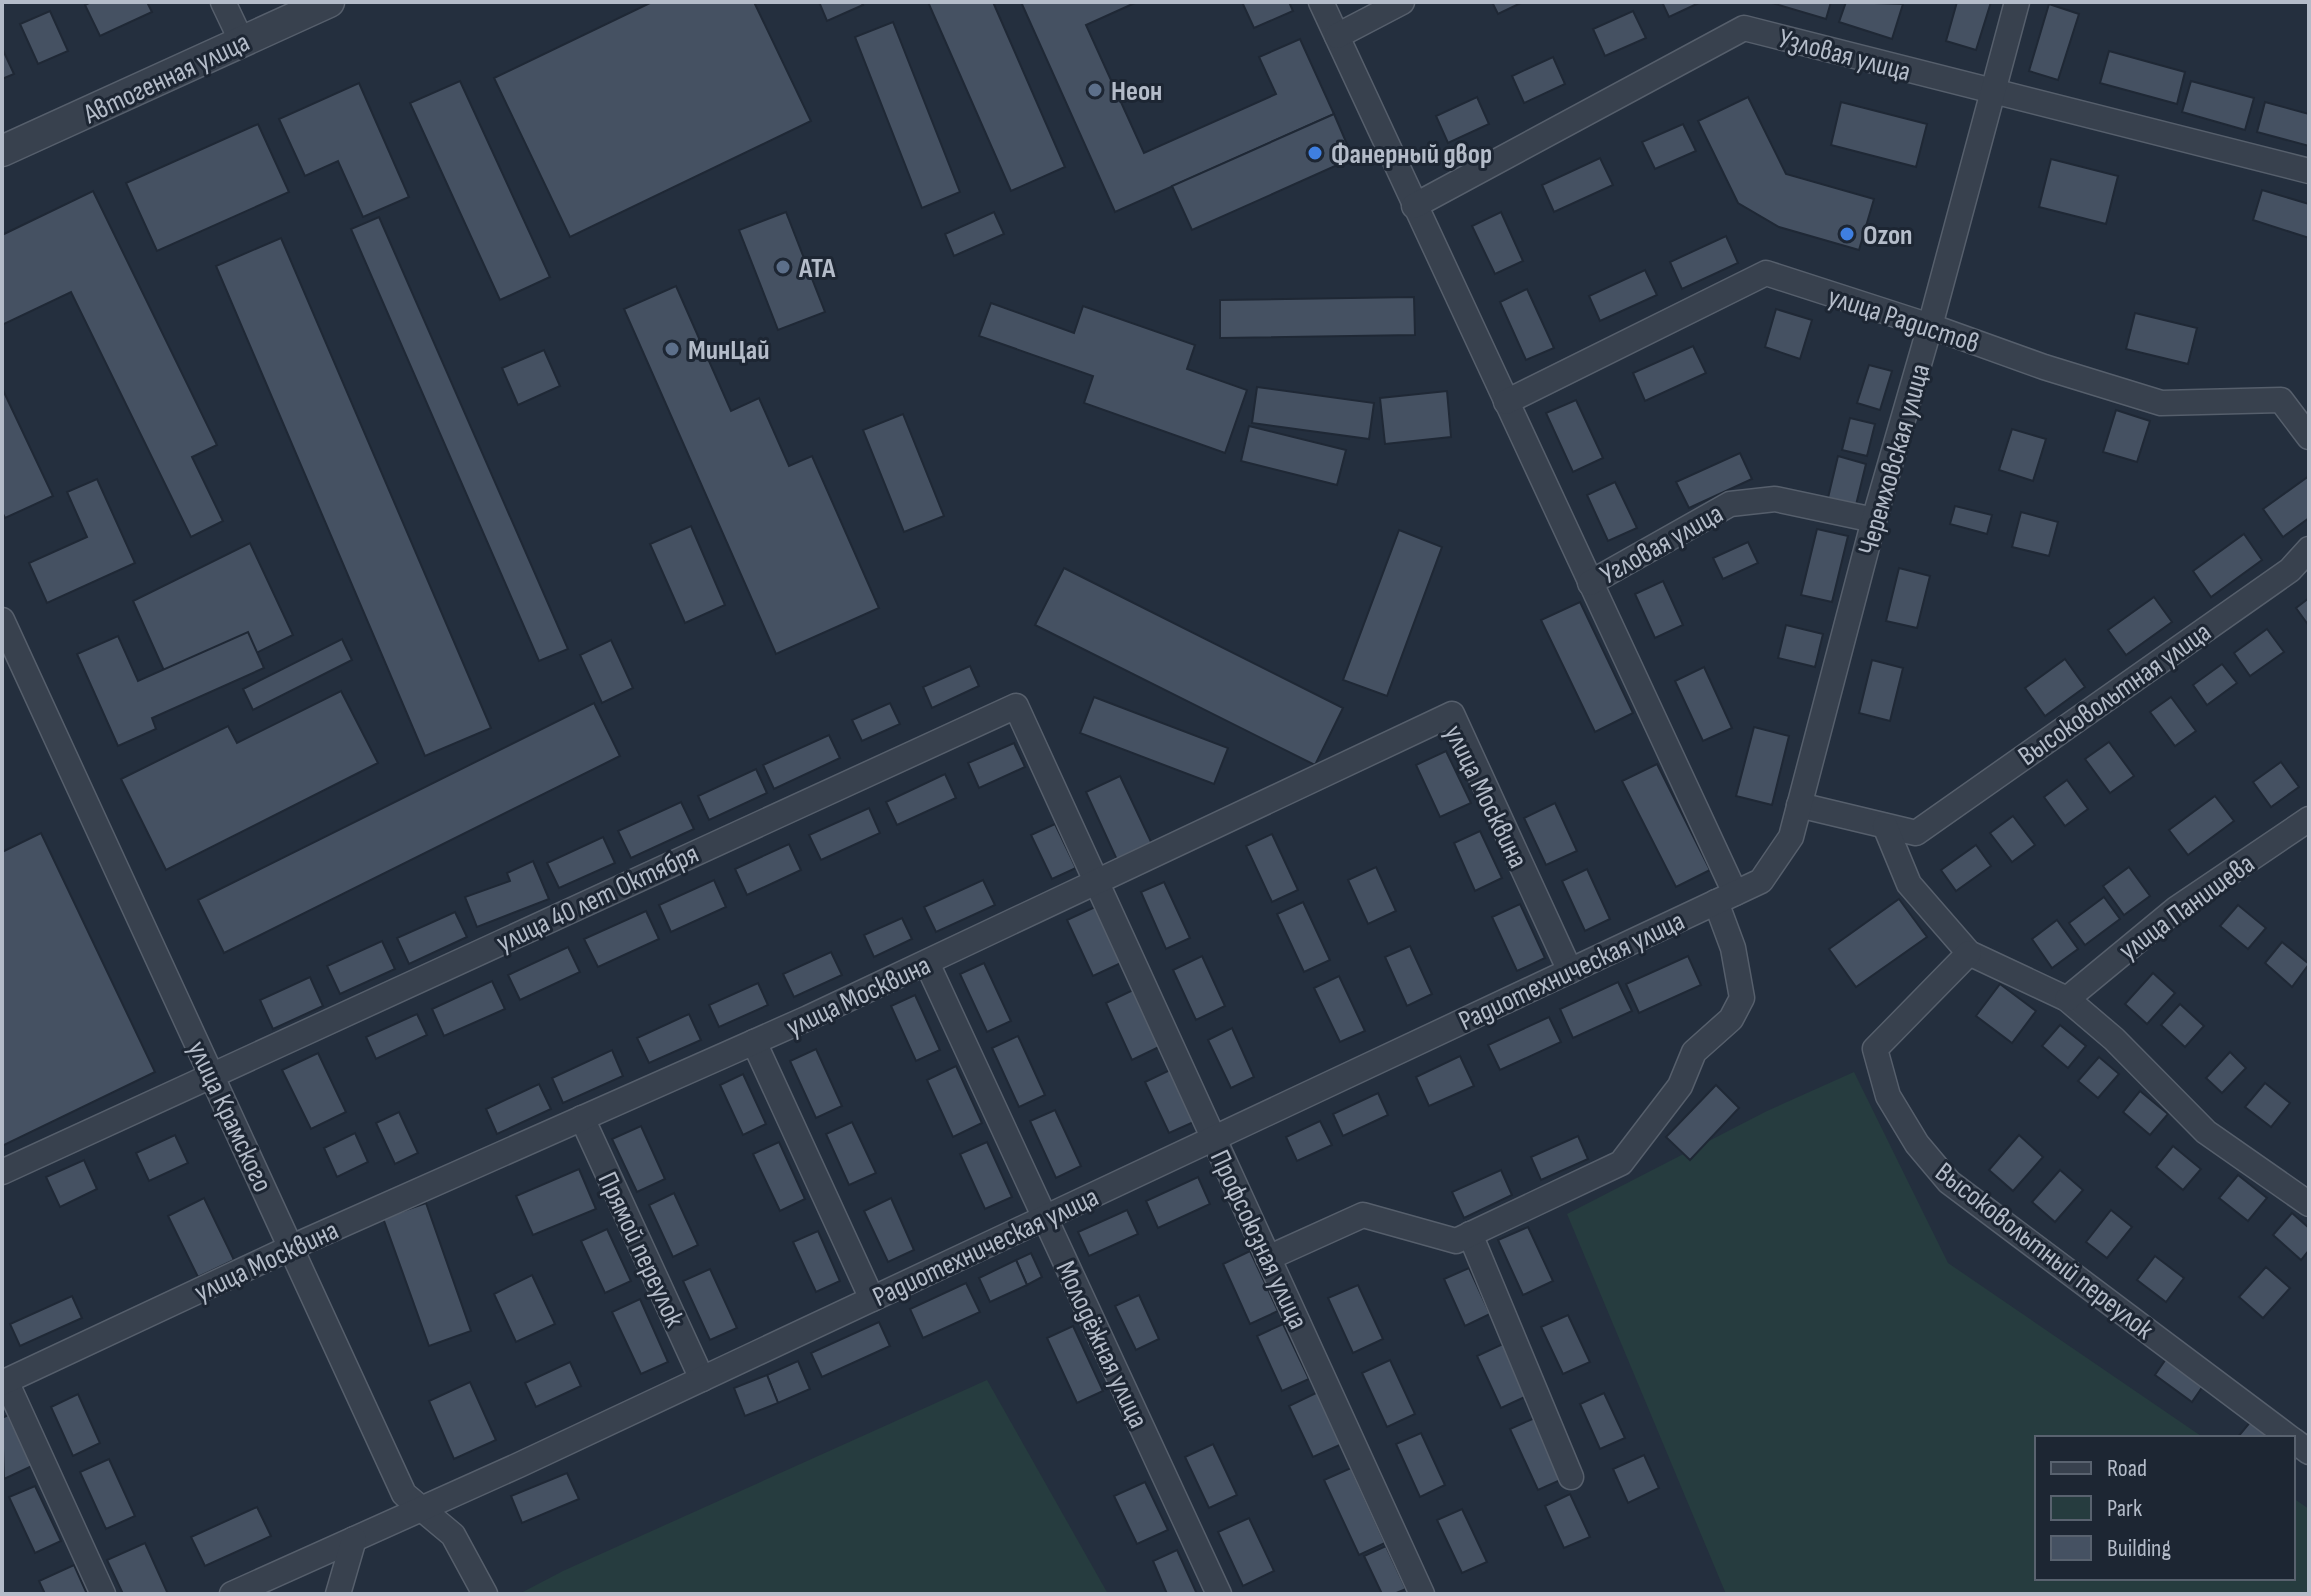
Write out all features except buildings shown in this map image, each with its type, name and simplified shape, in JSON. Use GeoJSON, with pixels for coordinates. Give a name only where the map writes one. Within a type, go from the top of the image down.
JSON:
{"type":"FeatureCollection","features":[{"type":"Feature","properties":{"kind":"street"},"geometry":{"type":"LineString","coordinates":[[223,2],[242,42]]}},
{"type":"Feature","properties":{"kind":"street","name":"Автогенная улица"},"geometry":{"type":"LineString","coordinates":[[2,151],[329,2]]}},
{"type":"Feature","properties":{"kind":"street"},"geometry":{"type":"LineString","coordinates":[[1268,1258],[1363,1215],[1456,1241],[1621,1163],[1680,1086],[1694,1052],[1731,1019],[1742,998],[1725,898],[1590,583],[1321,2]]}},
{"type":"Feature","properties":{"kind":"street"},"geometry":{"type":"LineString","coordinates":[[1337,36],[1402,2]]}},
{"type":"Feature","properties":{"kind":"street","name":"Черемховская улица"},"geometry":{"type":"LineString","coordinates":[[1725,898],[1761,881],[1791,837],[1874,520],[2017,2]]}},
{"type":"Feature","properties":{"kind":"street","name":"Узловая улица"},"geometry":{"type":"LineString","coordinates":[[1414,206],[1744,28],[2309,171]]}},
{"type":"Feature","properties":{"kind":"street","name":"улица Радистов"},"geometry":{"type":"LineString","coordinates":[[1506,402],[1766,273],[2161,403],[2281,400],[2309,437]]}},
{"type":"Feature","properties":{"kind":"street","name":"Угловая улица"},"geometry":{"type":"LineString","coordinates":[[1590,583],[1730,504],[1775,499],[1874,520]]}},
{"type":"Feature","properties":{"kind":"street","name":"Высоковольтная улица"},"geometry":{"type":"LineString","coordinates":[[1885,826],[1916,833],[2290,570],[2309,549]]}},
{"type":"Feature","properties":{"kind":"street","name":"улица Крамского"},"geometry":{"type":"LineString","coordinates":[[2,620],[404,1494],[453,1535],[485,1594]]}},
{"type":"Feature","properties":{"kind":"street","name":"улица 40 лет Октября"},"geometry":{"type":"LineString","coordinates":[[2,1172],[1016,706],[1097,883]]}},
{"type":"Feature","properties":{"kind":"street","name":"улица Москвина"},"geometry":{"type":"LineString","coordinates":[[4,1382],[292,1247],[927,963],[1452,714],[1570,971]]}},
{"type":"Feature","properties":{"kind":"street"},"geometry":{"type":"LineString","coordinates":[[1799,805],[1885,826],[1909,884],[1969,953],[2067,999],[2114,1039],[2206,1132],[2309,1204]]}},
{"type":"Feature","properties":{"kind":"street","name":"улица Панишева"},"geometry":{"type":"LineString","coordinates":[[2067,999],[2176,909],[2305,828]]}},
{"type":"Feature","properties":{"kind":"street","name":"Профсоюзная улица"},"geometry":{"type":"LineString","coordinates":[[1097,883],[1422,1594]]}},
{"type":"Feature","properties":{"kind":"street","name":"Радиотехническая улица"},"geometry":{"type":"LineString","coordinates":[[232,1594],[702,1379],[1725,898]]}},
{"type":"Feature","properties":{"kind":"street","name":"Высоковольтный переулок"},"geometry":{"type":"LineString","coordinates":[[1969,953],[1875,1049],[1888,1096],[1917,1144],[1949,1182],[2288,1436]]}},
{"type":"Feature","properties":{"kind":"street","name":"Молодёжная улица"},"geometry":{"type":"LineString","coordinates":[[927,963],[1219,1594]]}},
{"type":"Feature","properties":{"kind":"street"},"geometry":{"type":"LineString","coordinates":[[754,1042],[872,1299]]}},
{"type":"Feature","properties":{"kind":"street","name":"Прямой переулок"},"geometry":{"type":"LineString","coordinates":[[582,1118],[702,1379]]}},
{"type":"Feature","properties":{"kind":"street"},"geometry":{"type":"LineString","coordinates":[[1470,1234],[1571,1477]]}},
{"type":"Feature","properties":{"kind":"street"},"geometry":{"type":"LineString","coordinates":[[4,1382],[103,1594]]}},
{"type":"Feature","properties":{"kind":"street"},"geometry":{"type":"LineString","coordinates":[[338,1594],[354,1539]]}},
{"type":"Feature","properties":{"kind":"green space"},"geometry":{"type":"Polygon","coordinates":[[[1854,1072],[1948,1263],[2201,1436],[2035,1436],[2035,1580],[2295,1580],[2295,1499],[2309,1509],[2309,1594],[1726,1594],[1567,1214],[1767,1111],[1854,1072]]]}},
{"type":"Feature","properties":{"kind":"green space"},"geometry":{"type":"Polygon","coordinates":[[[987,1380],[1108,1594],[519,1594],[563,1571],[987,1380]]]}},
{"type":"Feature","properties":{"kind":"place","name":"Неон"},"geometry":{"type":"Point","coordinates":[1095,90]}},
{"type":"Feature","properties":{"kind":"place","name":"Фанерный двор"},"geometry":{"type":"Point","coordinates":[1315,153]}},
{"type":"Feature","properties":{"kind":"place","name":"Ozon"},"geometry":{"type":"Point","coordinates":[1847,234]}},
{"type":"Feature","properties":{"kind":"place","name":"АТА"},"geometry":{"type":"Point","coordinates":[783,267]}},
{"type":"Feature","properties":{"kind":"place","name":"МинЦай"},"geometry":{"type":"Point","coordinates":[672,349]}}]}
